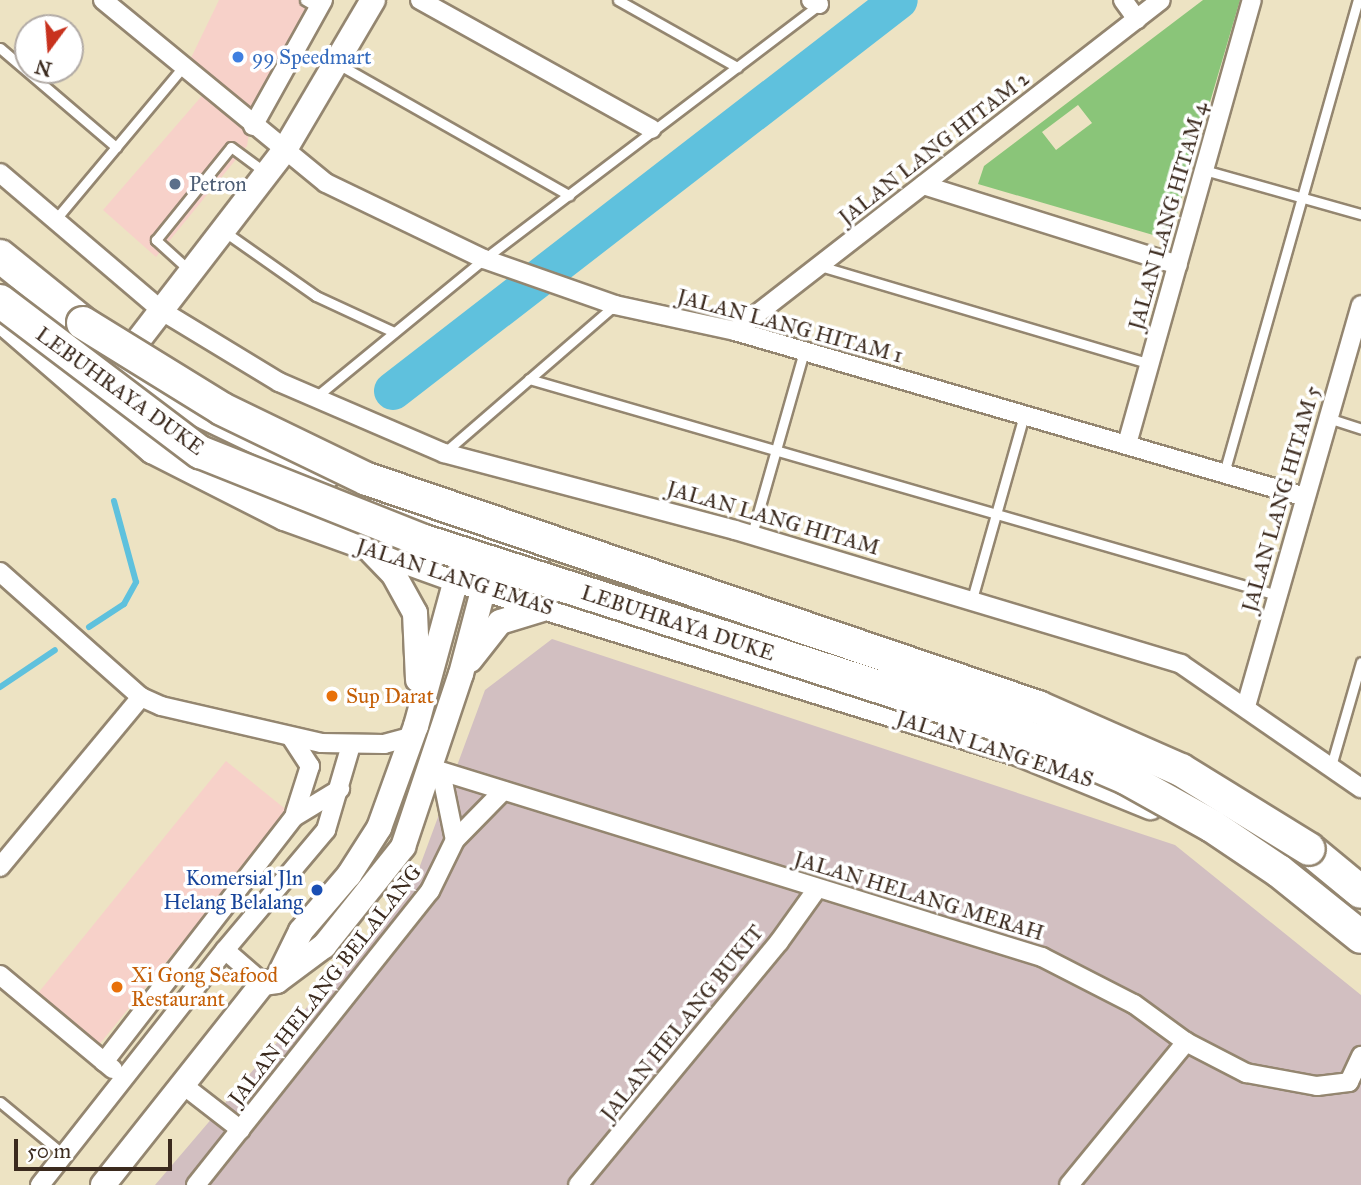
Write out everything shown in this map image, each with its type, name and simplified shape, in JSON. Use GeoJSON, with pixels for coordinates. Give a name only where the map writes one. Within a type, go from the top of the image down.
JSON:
{"type":"FeatureCollection","features":[{"type":"Feature","properties":{"kind":"highway","name":"LEBUHRAYA DUKE"},"geometry":{"type":"LineString","coordinates":[[0,256],[83,323],[149,366],[289,444],[448,509],[1038,707],[1181,770],[1308,849],[1361,892]]}},
{"type":"Feature","properties":{"kind":"highway","name":"LEBUHRAYA DUKE"},"geometry":{"type":"LineString","coordinates":[[0,301],[200,452],[424,541],[992,723],[1061,750],[1137,784],[1212,826],[1279,871],[1361,937]]}},
{"type":"Feature","properties":{"kind":"highway"},"geometry":{"type":"LineString","coordinates":[[1308,849],[1361,876]]}},
{"type":"Feature","properties":{"kind":"main road"},"geometry":{"type":"LineString","coordinates":[[234,493],[123,410],[111,391],[119,365],[225,232],[284,151],[338,64],[373,0]]}},
{"type":"Feature","properties":{"kind":"main road"},"geometry":{"type":"LineString","coordinates":[[0,272],[119,365],[229,432],[469,533],[607,566],[1023,688],[1175,755],[1276,815],[1361,876]]}},
{"type":"Feature","properties":{"kind":"main road","name":"JALAN LANG EMAS"},"geometry":{"type":"LineString","coordinates":[[0,320],[152,451],[284,518],[372,552],[456,580],[1004,749],[1096,782],[1170,816],[1230,852],[1361,955]]}},
{"type":"Feature","properties":{"kind":"main road"},"geometry":{"type":"LineString","coordinates":[[103,1185],[270,982],[301,931],[349,875],[379,828],[413,732],[469,533]]}},
{"type":"Feature","properties":{"kind":"main road"},"geometry":{"type":"LineString","coordinates":[[270,982],[324,946],[403,847],[436,770],[497,541]]}},
{"type":"Feature","properties":{"kind":"main road"},"geometry":{"type":"LineString","coordinates":[[372,552],[394,575],[415,613],[420,649],[413,732]]}},
{"type":"Feature","properties":{"kind":"main road"},"geometry":{"type":"LineString","coordinates":[[461,674],[500,622],[547,608]]}},
{"type":"Feature","properties":{"kind":"street"},"geometry":{"type":"LineString","coordinates":[[420,0],[652,129]]}},
{"type":"Feature","properties":{"kind":"street"},"geometry":{"type":"LineString","coordinates":[[1123,0],[1137,19]]}},
{"type":"Feature","properties":{"kind":"street","name":"JALAN LANG HITAM 2"},"geometry":{"type":"LineString","coordinates":[[735,331],[1161,0]]}},
{"type":"Feature","properties":{"kind":"street","name":"JALAN LANG HITAM 4"},"geometry":{"type":"LineString","coordinates":[[1127,444],[1252,0]]}},
{"type":"Feature","properties":{"kind":"street","name":"JALAN LANG HITAM 1"},"geometry":{"type":"LineString","coordinates":[[107,1],[253,126],[348,196],[491,261],[615,306],[735,331],[1305,497]]}},
{"type":"Feature","properties":{"kind":"street"},"geometry":{"type":"LineString","coordinates":[[253,126],[316,3]]}},
{"type":"Feature","properties":{"kind":"street","name":"JALAN LANG HITAM"},"geometry":{"type":"LineString","coordinates":[[0,173],[162,311],[256,371],[444,453],[752,534],[1181,664],[1246,706],[1361,788]]}},
{"type":"Feature","properties":{"kind":"street"},"geometry":{"type":"LineString","coordinates":[[923,185],[1178,265]]}},
{"type":"Feature","properties":{"kind":"street","name":"JALAN LANG HITAM 5"},"geometry":{"type":"LineString","coordinates":[[1246,706],[1361,305]]}},
{"type":"Feature","properties":{"kind":"street"},"geometry":{"type":"LineString","coordinates":[[0,572],[141,697],[162,706],[291,737],[351,745],[413,732]]}},
{"type":"Feature","properties":{"kind":"street"},"geometry":{"type":"LineString","coordinates":[[0,867],[141,697]]}},
{"type":"Feature","properties":{"kind":"street"},"geometry":{"type":"LineString","coordinates":[[104,1062],[294,817],[306,791],[310,766],[291,737]]}},
{"type":"Feature","properties":{"kind":"street"},"geometry":{"type":"LineString","coordinates":[[40,1185],[225,950],[326,830],[351,745]]}},
{"type":"Feature","properties":{"kind":"street"},"geometry":{"type":"LineString","coordinates":[[436,770],[455,840]]}},
{"type":"Feature","properties":{"kind":"street","name":"JALAN HELANG MERAH"},"geometry":{"type":"LineString","coordinates":[[436,770],[1042,957],[1134,1004],[1186,1042],[1246,1073],[1317,1086],[1355,1086],[1361,1056]]}},
{"type":"Feature","properties":{"kind":"street"},"geometry":{"type":"LineString","coordinates":[[294,817],[325,794],[340,789]]}},
{"type":"Feature","properties":{"kind":"street","name":"JALAN HELANG BELALANG"},"geometry":{"type":"LineString","coordinates":[[196,1185],[430,891],[455,840],[503,791]]}},
{"type":"Feature","properties":{"kind":"street","name":"JALAN HELANG BUKIT"},"geometry":{"type":"LineString","coordinates":[[578,1185],[817,889]]}},
{"type":"Feature","properties":{"kind":"street"},"geometry":{"type":"LineString","coordinates":[[225,950],[270,982]]}},
{"type":"Feature","properties":{"kind":"street"},"geometry":{"type":"LineString","coordinates":[[0,975],[124,1079]]}},
{"type":"Feature","properties":{"kind":"street"},"geometry":{"type":"LineString","coordinates":[[1069,1185],[1186,1042]]}},
{"type":"Feature","properties":{"kind":"street"},"geometry":{"type":"LineString","coordinates":[[183,1085],[241,1130]]}},
{"type":"Feature","properties":{"kind":"lane"},"geometry":{"type":"LineString","coordinates":[[618,0],[737,67]]}},
{"type":"Feature","properties":{"kind":"lane"},"geometry":{"type":"LineString","coordinates":[[1224,473],[1358,0]]}},
{"type":"Feature","properties":{"kind":"lane"},"geometry":{"type":"LineString","coordinates":[[317,396],[394,332],[491,261],[652,129],[737,67],[818,1]]}},
{"type":"Feature","properties":{"kind":"lane"},"geometry":{"type":"LineString","coordinates":[[0,48],[116,147]]}},
{"type":"Feature","properties":{"kind":"lane"},"geometry":{"type":"LineString","coordinates":[[338,64],[569,195]]}},
{"type":"Feature","properties":{"kind":"lane"},"geometry":{"type":"LineString","coordinates":[[55,220],[183,67]]}},
{"type":"Feature","properties":{"kind":"lane"},"geometry":{"type":"LineString","coordinates":[[192,273],[156,240],[231,147],[267,174]]}},
{"type":"Feature","properties":{"kind":"lane"},"geometry":{"type":"LineString","coordinates":[[1204,170],[1361,214]]}},
{"type":"Feature","properties":{"kind":"lane"},"geometry":{"type":"LineString","coordinates":[[225,232],[316,296],[394,332]]}},
{"type":"Feature","properties":{"kind":"lane"},"geometry":{"type":"LineString","coordinates":[[819,266],[1150,364]]}},
{"type":"Feature","properties":{"kind":"lane"},"geometry":{"type":"LineString","coordinates":[[444,453],[615,306]]}},
{"type":"Feature","properties":{"kind":"lane"},"geometry":{"type":"LineString","coordinates":[[752,534],[804,351]]}},
{"type":"Feature","properties":{"kind":"lane"},"geometry":{"type":"LineString","coordinates":[[529,379],[1278,595]]}},
{"type":"Feature","properties":{"kind":"lane"},"geometry":{"type":"LineString","coordinates":[[972,599],[1024,415]]}},
{"type":"Feature","properties":{"kind":"lane"},"geometry":{"type":"LineString","coordinates":[[1328,418],[1361,429]]}},
{"type":"Feature","properties":{"kind":"lane"},"geometry":{"type":"LineString","coordinates":[[1331,766],[1361,662]]}},
{"type":"Feature","properties":{"kind":"lane"},"geometry":{"type":"LineString","coordinates":[[0,1102],[64,1155]]}},
{"type":"Feature","properties":{"kind":"shaded area"},"geometry":{"type":"Polygon","coordinates":[[[219,0],[328,0],[252,114],[247,146],[156,257],[103,210],[213,83],[189,62],[219,0]]]}},
{"type":"Feature","properties":{"kind":"shaded area"},"geometry":{"type":"Polygon","coordinates":[[[552,639],[1175,845],[1361,995],[1361,1185],[155,1185],[414,882],[485,690],[552,639]]]}},
{"type":"Feature","properties":{"kind":"shaded area"},"geometry":{"type":"Polygon","coordinates":[[[226,761],[288,811],[98,1046],[36,996],[226,761]]]}},
{"type":"Feature","properties":{"kind":"green space"},"geometry":{"type":"Polygon","coordinates":[[[1203,0],[1240,0],[1173,228],[1160,237],[978,184],[984,166],[1203,0]],[[1078,105],[1042,132],[1056,150],[1092,123],[1078,105]]]}},
{"type":"Feature","properties":{"kind":"waterway"},"geometry":{"type":"LineString","coordinates":[[393,391],[899,0]]}},
{"type":"Feature","properties":{"kind":"waterway"},"geometry":{"type":"LineString","coordinates":[[89,627],[124,604],[136,582],[114,501]]}},
{"type":"Feature","properties":{"kind":"waterway"},"geometry":{"type":"LineString","coordinates":[[0,687],[55,650]]}},
{"type":"Feature","properties":{"kind":"place","name":"99 Speedmart"},"geometry":{"type":"Point","coordinates":[238,57]}},
{"type":"Feature","properties":{"kind":"place","name":"Petron"},"geometry":{"type":"Point","coordinates":[175,184]}},
{"type":"Feature","properties":{"kind":"place","name":"Sup Darat"},"geometry":{"type":"Point","coordinates":[332,696]}},
{"type":"Feature","properties":{"kind":"place","name":"Komersial Jln Helang Belalang"},"geometry":{"type":"Point","coordinates":[317,890]}},
{"type":"Feature","properties":{"kind":"place","name":"Xi Gong Seafood Restaurant"},"geometry":{"type":"Point","coordinates":[117,987]}}]}
